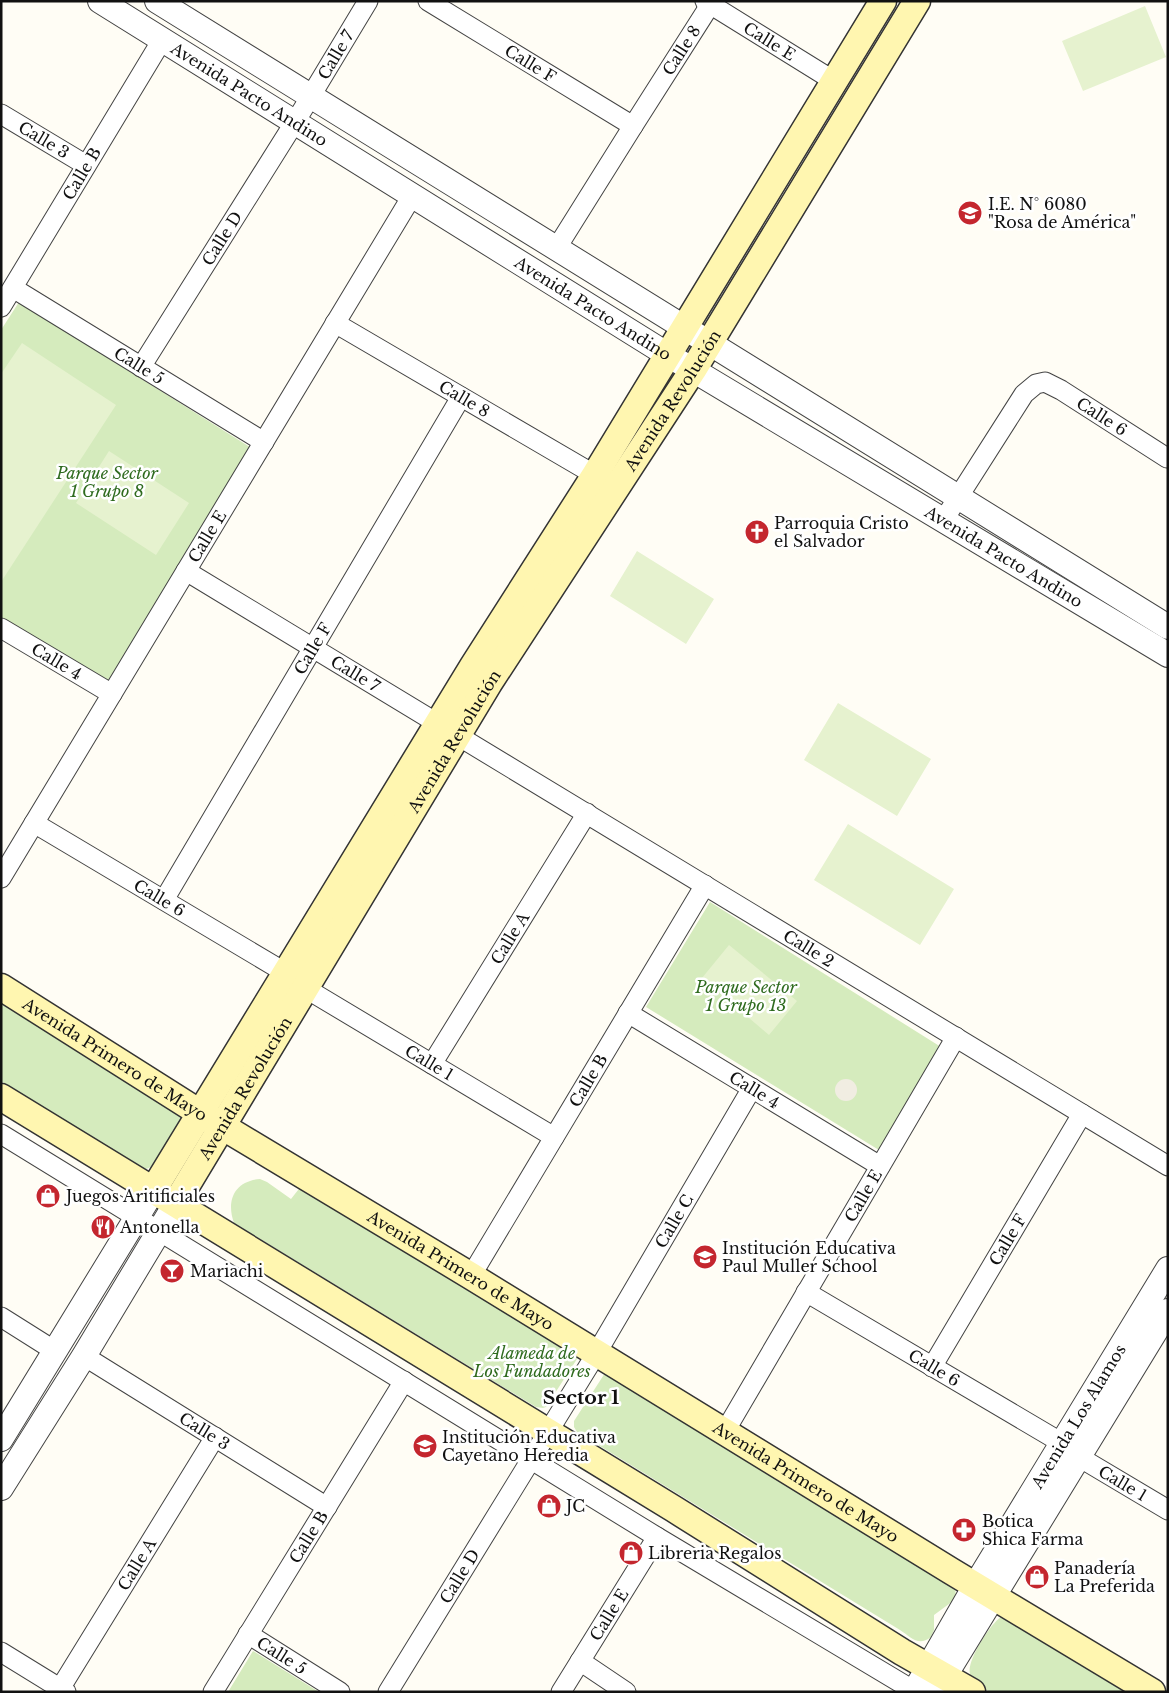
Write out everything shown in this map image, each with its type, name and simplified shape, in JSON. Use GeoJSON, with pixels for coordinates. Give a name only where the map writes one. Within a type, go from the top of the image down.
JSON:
{"type":"FeatureCollection","features":[{"type":"Feature","properties":{"kind":"main road","name":"Avenida Revolución"},"geometry":{"type":"LineString","coordinates":[[154,1189],[200,1113],[295,981],[448,729],[473,666],[595,475],[883,1]]}},
{"type":"Feature","properties":{"kind":"main road","name":"Avenida Revolución"},"geometry":{"type":"LineString","coordinates":[[448,729],[489,683],[693,370],[917,1]]}},
{"type":"Feature","properties":{"kind":"main road","name":"Avenida Revolución"},"geometry":{"type":"LineString","coordinates":[[176,1203],[222,1126],[295,981]]}},
{"type":"Feature","properties":{"kind":"main road","name":"Avenida Primero de Mayo"},"geometry":{"type":"LineString","coordinates":[[1,987],[200,1113],[471,1276],[724,1433],[1152,1692]]}},
{"type":"Feature","properties":{"kind":"main road"},"geometry":{"type":"LineString","coordinates":[[1,1097],[674,1508],[902,1652],[926,1685],[972,1692]]}},
{"type":"Feature","properties":{"kind":"street","name":"Avenida Pacto Andino"},"geometry":{"type":"LineString","coordinates":[[100,1],[162,40],[303,109],[556,249],[1168,627]]}},
{"type":"Feature","properties":{"kind":"street","name":"Avenida Pacto Andino"},"geometry":{"type":"LineString","coordinates":[[157,1],[303,109],[412,196],[668,355],[1168,656]]}},
{"type":"Feature","properties":{"kind":"street","name":"Calle 7"},"geometry":{"type":"LineString","coordinates":[[303,109],[368,1]]}},
{"type":"Feature","properties":{"kind":"street","name":"Calle F"},"geometry":{"type":"LineString","coordinates":[[428,1],[633,126]]}},
{"type":"Feature","properties":{"kind":"street","name":"Calle 8"},"geometry":{"type":"LineString","coordinates":[[556,249],[708,3]]}},
{"type":"Feature","properties":{"kind":"street","name":"Calle E"},"geometry":{"type":"LineString","coordinates":[[708,3],[834,81]]}},
{"type":"Feature","properties":{"kind":"street","name":"Calle B"},"geometry":{"type":"LineString","coordinates":[[1,307],[162,40]]}},
{"type":"Feature","properties":{"kind":"street","name":"Calle D"},"geometry":{"type":"LineString","coordinates":[[141,367],[303,109]]}},
{"type":"Feature","properties":{"kind":"street","name":"Calle 3"},"geometry":{"type":"LineString","coordinates":[[1,114],[86,165]]}},
{"type":"Feature","properties":{"kind":"street","name":"Calle E"},"geometry":{"type":"LineString","coordinates":[[1,878],[412,196]]}},
{"type":"Feature","properties":{"kind":"street","name":"Calle 5"},"geometry":{"type":"LineString","coordinates":[[12,288],[264,442]]}},
{"type":"Feature","properties":{"kind":"street","name":"Calle 8"},"geometry":{"type":"LineString","coordinates":[[335,323],[595,475]]}},
{"type":"Feature","properties":{"kind":"street","name":"Calle 6"},"geometry":{"type":"LineString","coordinates":[[958,497],[1024,394],[1036,384],[1045,382],[1061,390],[1167,458]]}},
{"type":"Feature","properties":{"kind":"street","name":"Calle F"},"geometry":{"type":"LineString","coordinates":[[164,900],[460,396]]}},
{"type":"Feature","properties":{"kind":"street"},"geometry":{"type":"LineString","coordinates":[[943,520],[958,497]]}},
{"type":"Feature","properties":{"kind":"street","name":"Calle 7"},"geometry":{"type":"LineString","coordinates":[[186,571],[448,729]]}},
{"type":"Feature","properties":{"kind":"street","name":"Calle 4"},"geometry":{"type":"LineString","coordinates":[[1,628],[112,694]]}},
{"type":"Feature","properties":{"kind":"street","name":"Calle 2"},"geometry":{"type":"LineString","coordinates":[[448,729],[1168,1166]]}},
{"type":"Feature","properties":{"kind":"street","name":"Calle A"},"geometry":{"type":"LineString","coordinates":[[432,1064],[587,814]]}},
{"type":"Feature","properties":{"kind":"street","name":"Calle 6"},"geometry":{"type":"LineString","coordinates":[[34,823],[295,981]]}},
{"type":"Feature","properties":{"kind":"street","name":"Calle B"},"geometry":{"type":"LineString","coordinates":[[471,1276],[705,885]]}},
{"type":"Feature","properties":{"kind":"street","name":"Calle 1"},"geometry":{"type":"LineString","coordinates":[[295,981],[554,1137]]}},
{"type":"Feature","properties":{"kind":"street","name":"Calle 4"},"geometry":{"type":"LineString","coordinates":[[628,1013],[880,1166]]}},
{"type":"Feature","properties":{"kind":"street","name":"Calle E"},"geometry":{"type":"LineString","coordinates":[[724,1433],[956,1037]]}},
{"type":"Feature","properties":{"kind":"street","name":"Calle C"},"geometry":{"type":"LineString","coordinates":[[548,1432],[596,1354],[752,1088]]}},
{"type":"Feature","properties":{"kind":"street","name":"Calle F"},"geometry":{"type":"LineString","coordinates":[[932,1366],[1082,1114]]}},
{"type":"Feature","properties":{"kind":"street"},"geometry":{"type":"LineString","coordinates":[[1,1134],[656,1537],[926,1685]]}},
{"type":"Feature","properties":{"kind":"street","name":"Avenida Revolución"},"geometry":{"type":"LineString","coordinates":[[1,1439],[154,1189]]}},
{"type":"Feature","properties":{"kind":"street","name":"Avenida Revolución"},"geometry":{"type":"LineString","coordinates":[[1,1488],[84,1356],[176,1203]]}},
{"type":"Feature","properties":{"kind":"street","name":"Avenida Los Alamos"},"geometry":{"type":"LineString","coordinates":[[926,1685],[1070,1450],[1168,1269]]}},
{"type":"Feature","properties":{"kind":"street","name":"Calle 6"},"geometry":{"type":"LineString","coordinates":[[806,1292],[1070,1450]]}},
{"type":"Feature","properties":{"kind":"street","name":"Avenida Los Alamos"},"geometry":{"type":"LineString","coordinates":[[1070,1450],[1168,1311]]}},
{"type":"Feature","properties":{"kind":"street"},"geometry":{"type":"LineString","coordinates":[[1,1317],[56,1350]]}},
{"type":"Feature","properties":{"kind":"street","name":"Calle 3"},"geometry":{"type":"LineString","coordinates":[[84,1356],[326,1507]]}},
{"type":"Feature","properties":{"kind":"street","name":"Calle B"},"geometry":{"type":"LineString","coordinates":[[213,1692],[404,1381]]}},
{"type":"Feature","properties":{"kind":"street","name":"Calle D"},"geometry":{"type":"LineString","coordinates":[[388,1692],[548,1432]]}},
{"type":"Feature","properties":{"kind":"street","name":"Calle A"},"geometry":{"type":"LineString","coordinates":[[61,1691],[214,1438]]}},
{"type":"Feature","properties":{"kind":"street","name":"Calle 1"},"geometry":{"type":"LineString","coordinates":[[1070,1450],[1168,1510]]}},
{"type":"Feature","properties":{"kind":"street","name":"Calle E"},"geometry":{"type":"LineString","coordinates":[[561,1692],[656,1537]]}},
{"type":"Feature","properties":{"kind":"street","name":"Calle 5"},"geometry":{"type":"LineString","coordinates":[[248,1634],[340,1692]]}},
{"type":"Feature","properties":{"kind":"street"},"geometry":{"type":"LineString","coordinates":[[1,1652],[61,1691]]}},
{"type":"Feature","properties":{"kind":"street"},"geometry":{"type":"LineString","coordinates":[[580,1661],[626,1692]]}},
{"type":"Feature","properties":{"kind":"green space"},"geometry":{"type":"Polygon","coordinates":[[[1145,6],[1166,57],[1083,91],[1062,41],[1145,6]]]}},
{"type":"Feature","properties":{"kind":"green space","name":"Parque Sector 1 Grupo 8"},"geometry":{"type":"Polygon","coordinates":[[[19,302],[253,449],[109,682],[1,617],[1,330],[19,302]]]}},
{"type":"Feature","properties":{"kind":"green space"},"geometry":{"type":"Polygon","coordinates":[[[22,343],[116,405],[1,582],[1,374],[22,343]]]}},
{"type":"Feature","properties":{"kind":"green space"},"geometry":{"type":"Polygon","coordinates":[[[109,451],[189,503],[156,555],[76,503],[109,451]]]}},
{"type":"Feature","properties":{"kind":"green space"},"geometry":{"type":"Polygon","coordinates":[[[637,551],[714,599],[686,644],[610,596],[637,551]]]}},
{"type":"Feature","properties":{"kind":"green space"},"geometry":{"type":"Polygon","coordinates":[[[838,703],[931,759],[897,816],[804,760],[838,703]]]}},
{"type":"Feature","properties":{"kind":"green space"},"geometry":{"type":"Polygon","coordinates":[[[848,824],[954,889],[920,945],[814,880],[848,824]]]}},
{"type":"Feature","properties":{"kind":"green space","name":"Parque Sector 1 Grupo 13"},"geometry":{"type":"Polygon","coordinates":[[[710,902],[941,1047],[879,1150],[646,1007],[710,902]]]}},
{"type":"Feature","properties":{"kind":"green space"},"geometry":{"type":"Polygon","coordinates":[[[729,945],[797,1001],[769,1035],[702,978],[729,945]]]}},
{"type":"Feature","properties":{"kind":"green space"},"geometry":{"type":"Polygon","coordinates":[[[1,995],[185,1118],[156,1165],[146,1169],[138,1166],[1,1081],[1,995]]]}},
{"type":"Feature","properties":{"kind":"green space","name":"Alameda de Los Fundadores"},"geometry":{"type":"Polygon","coordinates":[[[260,1179],[291,1199],[302,1185],[577,1352],[577,1359],[546,1407],[536,1407],[234,1223],[231,1207],[234,1193],[244,1184],[260,1179]]]}},
{"type":"Feature","properties":{"kind":"green space","name":"Alameda de Los Fundadores"},"geometry":{"type":"Polygon","coordinates":[[[605,1373],[955,1588],[956,1597],[953,1601],[934,1615],[934,1630],[931,1637],[922,1641],[911,1638],[577,1432],[574,1427],[574,1421],[605,1373]]]}},
{"type":"Feature","properties":{"kind":"green space"},"geometry":{"type":"Polygon","coordinates":[[[1001,1617],[1007,1617],[1137,1692],[990,1692],[973,1680],[970,1668],[980,1644],[991,1627],[1001,1617]]]}},
{"type":"Feature","properties":{"kind":"green space"},"geometry":{"type":"Polygon","coordinates":[[[253,1651],[319,1692],[228,1692],[253,1651]]]}},
{"type":"Feature","properties":{"kind":"shaded area"},"geometry":{"type":"Polygon","coordinates":[[[846,1079],[854,1082],[857,1090],[854,1098],[846,1101],[838,1098],[835,1090],[838,1082],[846,1079]]]}},
{"type":"Feature","properties":{"kind":"place","name":"I.E. N° 6080 \"Rosa de América\""},"geometry":{"type":"Point","coordinates":[970,213]}},
{"type":"Feature","properties":{"kind":"place","name":"Parroquia Cristo el Salvador"},"geometry":{"type":"Point","coordinates":[757,532]}},
{"type":"Feature","properties":{"kind":"place","name":"Juegos Aritificiales"},"geometry":{"type":"Point","coordinates":[48,1196]}},
{"type":"Feature","properties":{"kind":"place","name":"Antonella"},"geometry":{"type":"Point","coordinates":[103,1227]}},
{"type":"Feature","properties":{"kind":"place","name":"Institución Educativa Paul Muller School"},"geometry":{"type":"Point","coordinates":[705,1257]}},
{"type":"Feature","properties":{"kind":"place","name":"Mariachi"},"geometry":{"type":"Point","coordinates":[172,1271]}},
{"type":"Feature","properties":{"kind":"place","name":"Institución Educativa Cayetano Heredia"},"geometry":{"type":"Point","coordinates":[425,1446]}},
{"type":"Feature","properties":{"kind":"place","name":"JC"},"geometry":{"type":"Point","coordinates":[549,1506]}},
{"type":"Feature","properties":{"kind":"place","name":"Botica Shica Farma"},"geometry":{"type":"Point","coordinates":[964,1530]}},
{"type":"Feature","properties":{"kind":"place","name":"Libreria Regalos"},"geometry":{"type":"Point","coordinates":[631,1553]}},
{"type":"Feature","properties":{"kind":"place","name":"Panadería La Preferida"},"geometry":{"type":"Point","coordinates":[1037,1577]}},
{"type":"Feature","properties":{"kind":"district","name":"Sector 1"},"geometry":{"type":"Point","coordinates":[581,1397]}}]}
